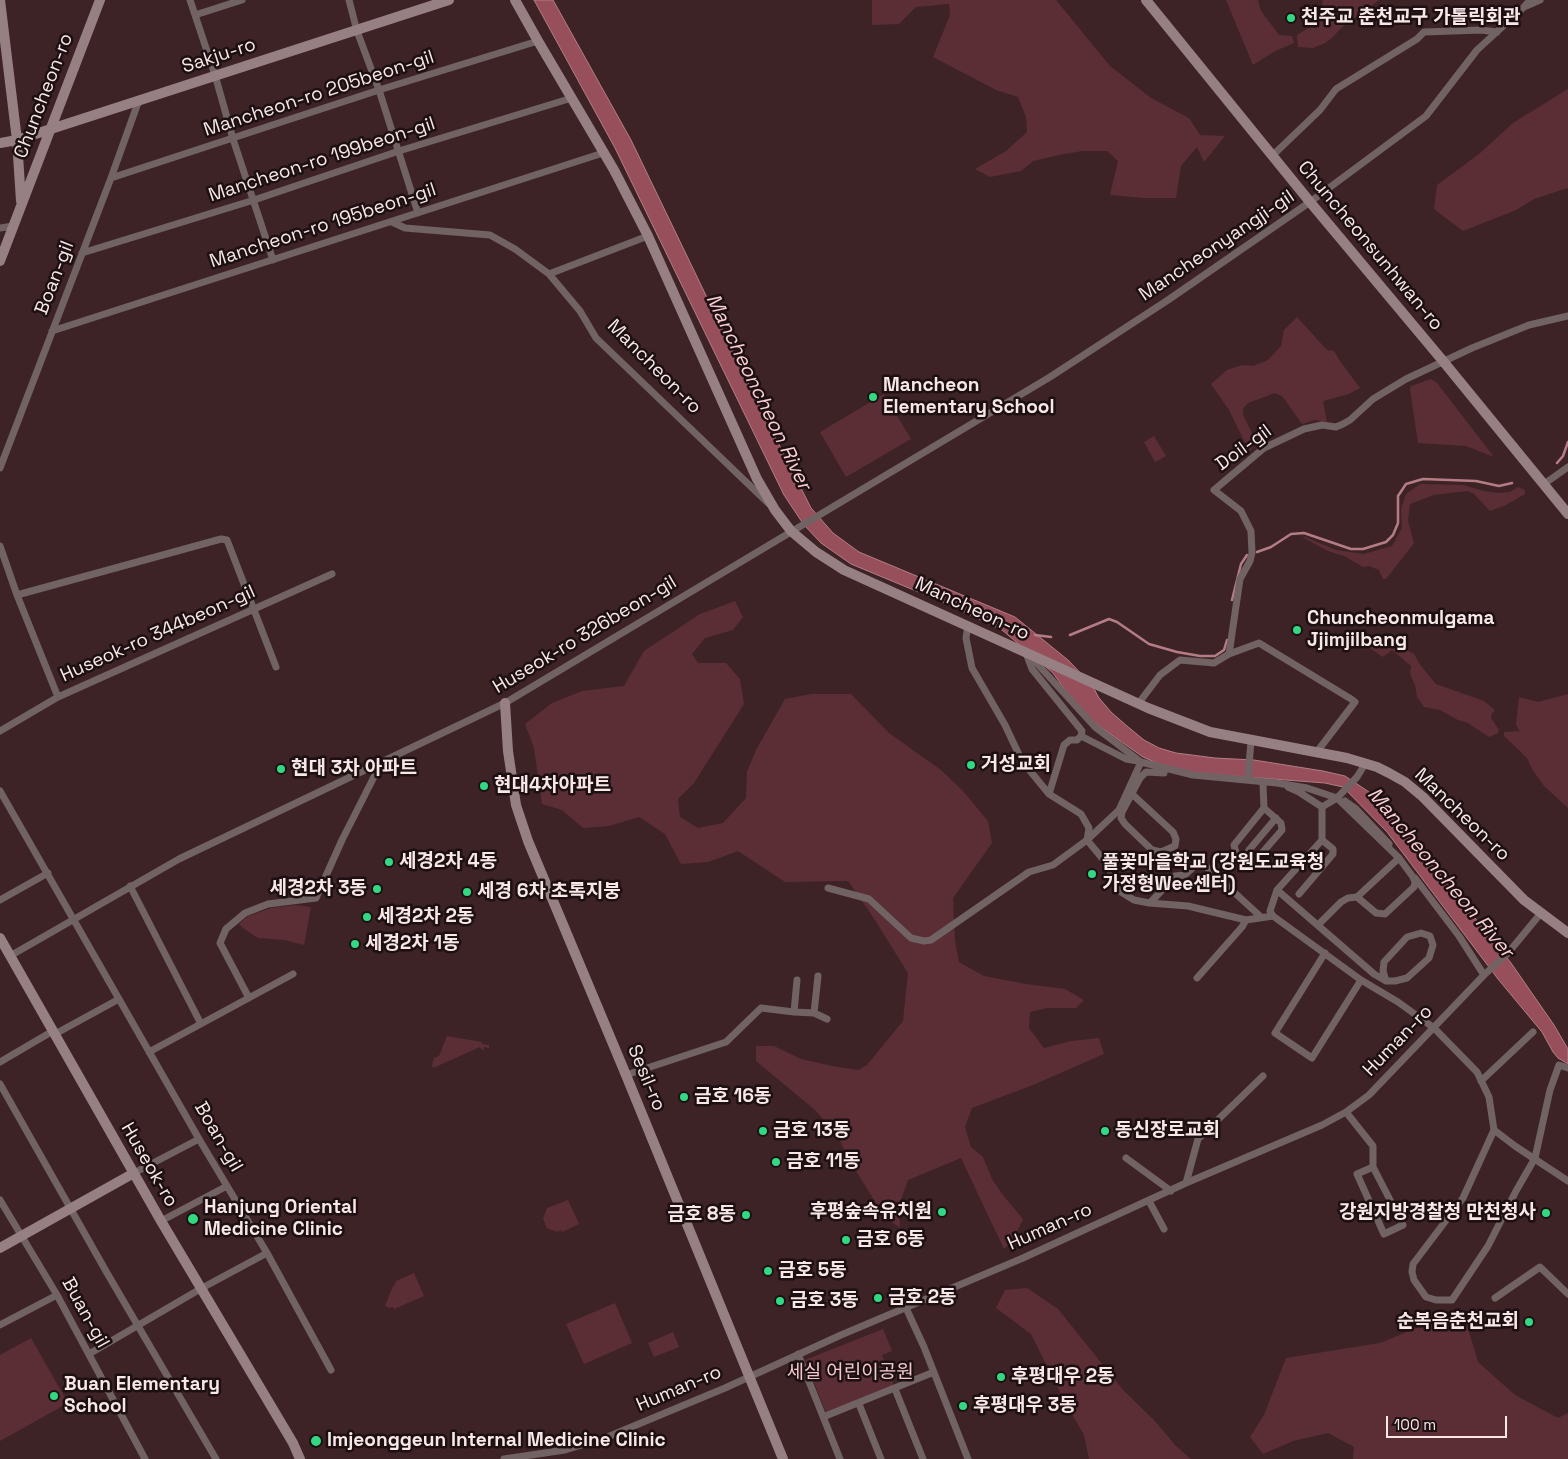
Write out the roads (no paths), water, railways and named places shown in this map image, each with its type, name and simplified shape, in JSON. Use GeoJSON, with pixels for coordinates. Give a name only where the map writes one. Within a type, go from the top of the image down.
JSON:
{"type":"FeatureCollection","features":[{"type":"Feature","properties":{"kind":"street"},"geometry":{"type":"LineString","coordinates":[[0,0],[17,140],[22,204]]}},
{"type":"Feature","properties":{"kind":"street","name":"Chuncheon-ro"},"geometry":{"type":"LineString","coordinates":[[0,260],[100,0]]}},
{"type":"Feature","properties":{"kind":"street"},"geometry":{"type":"LineString","coordinates":[[190,0],[273,260]]}},
{"type":"Feature","properties":{"kind":"street"},"geometry":{"type":"LineString","coordinates":[[195,15],[242,0]]}},
{"type":"Feature","properties":{"kind":"street"},"geometry":{"type":"LineString","coordinates":[[348,0],[418,213]]}},
{"type":"Feature","properties":{"kind":"street","name":"Sakju-ro"},"geometry":{"type":"LineString","coordinates":[[0,142],[17,140],[50,130],[449,0]]}},
{"type":"Feature","properties":{"kind":"street","name":"Mancheon-ro"},"geometry":{"type":"LineString","coordinates":[[516,0],[538,42],[614,170],[648,236],[758,479],[775,510],[791,531],[816,552],[844,570],[1138,704],[1210,732],[1378,767],[1405,782],[1423,797],[1524,900],[1568,932]]}},
{"type":"Feature","properties":{"kind":"street","name":"Chuncheonsunhwan-ro"},"geometry":{"type":"LineString","coordinates":[[1146,0],[1272,156],[1568,514]]}},
{"type":"Feature","properties":{"kind":"street"},"geometry":{"type":"LineString","coordinates":[[1524,8],[1530,0]]}},
{"type":"Feature","properties":{"kind":"street"},"geometry":{"type":"LineString","coordinates":[[1524,8],[1540,0]]}},
{"type":"Feature","properties":{"kind":"street","name":"Mancheonyangji-gil"},"geometry":{"type":"LineString","coordinates":[[840,504],[1050,377],[1168,300],[1310,202],[1426,116],[1477,50],[1524,8]]}},
{"type":"Feature","properties":{"kind":"street"},"geometry":{"type":"LineString","coordinates":[[1272,156],[1320,110],[1336,89],[1417,39],[1424,32],[1481,30],[1497,32]]}},
{"type":"Feature","properties":{"kind":"street","name":"Mancheon-ro 205beon-gil"},"geometry":{"type":"LineString","coordinates":[[111,178],[379,90],[538,42]]}},
{"type":"Feature","properties":{"kind":"street","name":"Mancheon-ro 199beon-gil"},"geometry":{"type":"LineString","coordinates":[[82,253],[254,200],[399,151],[572,98]]}},
{"type":"Feature","properties":{"kind":"street","name":"Boan-gil"},"geometry":{"type":"LineString","coordinates":[[0,468],[139,100]]}},
{"type":"Feature","properties":{"kind":"street","name":"Mancheon-ro 195beon-gil"},"geometry":{"type":"LineString","coordinates":[[52,331],[603,152]]}},
{"type":"Feature","properties":{"kind":"street","name":"Mancheon-ro"},"geometry":{"type":"LineString","coordinates":[[392,222],[405,228],[490,235],[515,249],[549,274],[580,311],[596,338],[775,510]]}},
{"type":"Feature","properties":{"kind":"street"},"geometry":{"type":"LineString","coordinates":[[0,228],[13,226]]}},
{"type":"Feature","properties":{"kind":"street"},"geometry":{"type":"LineString","coordinates":[[549,274],[648,236]]}},
{"type":"Feature","properties":{"kind":"street","name":"Doil-gil"},"geometry":{"type":"LineString","coordinates":[[1228,654],[1240,579],[1250,561],[1252,553],[1251,531],[1241,511],[1214,490],[1264,448],[1304,429],[1322,425],[1336,427],[1343,424],[1373,399],[1406,379],[1443,361],[1530,325],[1568,316]]}},
{"type":"Feature","properties":{"kind":"street"},"geometry":{"type":"LineString","coordinates":[[1544,484],[1568,466]]}},
{"type":"Feature","properties":{"kind":"street","name":"Huseok-ro 326beon-gil"},"geometry":{"type":"LineString","coordinates":[[10,956],[179,859],[505,703],[791,531],[840,504]]}},
{"type":"Feature","properties":{"kind":"street"},"geometry":{"type":"LineString","coordinates":[[17,595],[221,539],[227,540],[276,667]]}},
{"type":"Feature","properties":{"kind":"street"},"geometry":{"type":"LineString","coordinates":[[0,546],[17,595],[58,697]]}},
{"type":"Feature","properties":{"kind":"street","name":"Huseok-ro 344beon-gil"},"geometry":{"type":"LineString","coordinates":[[0,731],[58,697],[332,574]]}},
{"type":"Feature","properties":{"kind":"street"},"geometry":{"type":"LineString","coordinates":[[968,625],[966,638],[972,668],[1006,725],[1022,761],[1049,794],[1081,814],[1089,828],[1087,840],[1107,864],[1118,890],[1134,900],[1188,906],[1246,920],[1273,916]]}},
{"type":"Feature","properties":{"kind":"street"},"geometry":{"type":"LineString","coordinates":[[1138,704],[1160,675],[1180,660],[1214,663],[1228,654],[1259,643],[1354,702],[1316,753]]}},
{"type":"Feature","properties":{"kind":"street"},"geometry":{"type":"LineString","coordinates":[[1029,655],[1032,669],[1082,731],[1081,736],[1077,740],[1070,740],[1064,745],[1049,794]]}},
{"type":"Feature","properties":{"kind":"street"},"geometry":{"type":"LineString","coordinates":[[1029,655],[1095,727],[1141,762]]}},
{"type":"Feature","properties":{"kind":"street","name":"Sesil-ro"},"geometry":{"type":"LineString","coordinates":[[505,703],[508,750],[516,805],[528,842],[626,1075],[783,1459]]}},
{"type":"Feature","properties":{"kind":"street"},"geometry":{"type":"LineString","coordinates":[[1081,736],[1126,759],[1193,775],[1249,779],[1307,788],[1338,796],[1355,808],[1383,836],[1486,973]]}},
{"type":"Feature","properties":{"kind":"street"},"geometry":{"type":"LineString","coordinates":[[1249,779],[1251,741]]}},
{"type":"Feature","properties":{"kind":"street"},"geometry":{"type":"LineString","coordinates":[[828,888],[869,899],[911,938],[924,942],[938,937],[1029,872],[1053,865],[1087,840],[1119,810],[1141,762]]}},
{"type":"Feature","properties":{"kind":"street"},"geometry":{"type":"LineString","coordinates":[[249,998],[220,943],[226,929],[245,913],[268,904],[316,898],[342,840],[382,763]]}},
{"type":"Feature","properties":{"kind":"street"},"geometry":{"type":"LineString","coordinates":[[1322,807],[1338,796],[1357,777],[1365,764]]}},
{"type":"Feature","properties":{"kind":"street"},"geometry":{"type":"LineString","coordinates":[[1132,794],[1173,832],[1176,842],[1174,846],[1161,852],[1148,847],[1125,824],[1121,815],[1140,778],[1146,772],[1155,771],[1194,778],[1281,784],[1299,792],[1322,807]]}},
{"type":"Feature","properties":{"kind":"street"},"geometry":{"type":"LineString","coordinates":[[1263,784],[1264,808],[1235,842],[1236,853],[1244,860],[1250,862],[1256,860],[1280,833],[1282,825],[1264,808]]}},
{"type":"Feature","properties":{"kind":"street","name":"Boan-gil"},"geometry":{"type":"LineString","coordinates":[[0,791],[199,1139],[267,1253],[330,1370]]}},
{"type":"Feature","properties":{"kind":"street"},"geometry":{"type":"LineString","coordinates":[[1338,796],[1399,858],[1413,877],[1415,884],[1387,913],[1382,915],[1376,913],[1357,897]]}},
{"type":"Feature","properties":{"kind":"street"},"geometry":{"type":"LineString","coordinates":[[1322,807],[1322,840],[1277,890],[1270,911],[1273,916],[1361,980],[1398,1002],[1434,1028],[1477,1072],[1488,1097],[1494,1130],[1463,1198],[1413,1264],[1414,1280],[1426,1297],[1436,1300],[1452,1300],[1488,1246],[1535,1158],[1550,1090],[1558,1065],[1568,1068]]}},
{"type":"Feature","properties":{"kind":"street"},"geometry":{"type":"LineString","coordinates":[[1249,850],[1276,818]]}},
{"type":"Feature","properties":{"kind":"street"},"geometry":{"type":"LineString","coordinates":[[1299,894],[1333,854],[1333,849],[1322,840]]}},
{"type":"Feature","properties":{"kind":"street"},"geometry":{"type":"LineString","coordinates":[[1318,925],[1341,902],[1348,898],[1357,897],[1399,858]]}},
{"type":"Feature","properties":{"kind":"street"},"geometry":{"type":"LineString","coordinates":[[1150,903],[1175,876],[1185,875],[1200,861],[1260,917]]}},
{"type":"Feature","properties":{"kind":"street"},"geometry":{"type":"LineString","coordinates":[[0,900],[48,873]]}},
{"type":"Feature","properties":{"kind":"street"},"geometry":{"type":"LineString","coordinates":[[130,886],[201,1024]]}},
{"type":"Feature","properties":{"kind":"street"},"geometry":{"type":"LineString","coordinates":[[1277,890],[1374,974],[1386,981],[1407,978],[1428,958],[1433,945],[1430,936],[1421,933],[1407,937],[1384,962],[1383,971],[1386,981]]}},
{"type":"Feature","properties":{"kind":"street","name":"Human-ro"},"geometry":{"type":"LineString","coordinates":[[504,1459],[565,1450],[606,1438],[1023,1258],[1186,1183],[1322,1125],[1346,1112],[1369,1095],[1486,973],[1508,953],[1541,913]]}},
{"type":"Feature","properties":{"kind":"street"},"geometry":{"type":"LineString","coordinates":[[1197,978],[1246,920]]}},
{"type":"Feature","properties":{"kind":"street","name":"Huseok-ro"},"geometry":{"type":"LineString","coordinates":[[0,938],[161,1221],[293,1443],[300,1459]]}},
{"type":"Feature","properties":{"kind":"street"},"geometry":{"type":"LineString","coordinates":[[1325,953],[1275,1034],[1312,1058],[1361,980]]}},
{"type":"Feature","properties":{"kind":"street"},"geometry":{"type":"LineString","coordinates":[[149,1052],[293,974]]}},
{"type":"Feature","properties":{"kind":"street"},"geometry":{"type":"LineString","coordinates":[[814,1013],[818,976]]}},
{"type":"Feature","properties":{"kind":"street"},"geometry":{"type":"LineString","coordinates":[[794,1012],[797,980]]}},
{"type":"Feature","properties":{"kind":"street"},"geometry":{"type":"LineString","coordinates":[[0,1062],[54,1032],[119,1000]]}},
{"type":"Feature","properties":{"kind":"street"},"geometry":{"type":"LineString","coordinates":[[626,1075],[726,1042],[761,1008],[814,1013],[827,1019]]}},
{"type":"Feature","properties":{"kind":"street"},"geometry":{"type":"LineString","coordinates":[[1481,1082],[1533,1032]]}},
{"type":"Feature","properties":{"kind":"street"},"geometry":{"type":"LineString","coordinates":[[1186,1183],[1198,1139],[1263,1076]]}},
{"type":"Feature","properties":{"kind":"street"},"geometry":{"type":"LineString","coordinates":[[0,1084],[216,1459]]}},
{"type":"Feature","properties":{"kind":"street"},"geometry":{"type":"LineString","coordinates":[[1346,1112],[1373,1146],[1373,1167],[1403,1225],[1384,1234],[1357,1174],[1373,1167]]}},
{"type":"Feature","properties":{"kind":"street"},"geometry":{"type":"LineString","coordinates":[[1494,1130],[1568,1181]]}},
{"type":"Feature","properties":{"kind":"street"},"geometry":{"type":"LineString","coordinates":[[0,1248],[199,1139]]}},
{"type":"Feature","properties":{"kind":"street"},"geometry":{"type":"LineString","coordinates":[[1126,1158],[1171,1190]]}},
{"type":"Feature","properties":{"kind":"street"},"geometry":{"type":"LineString","coordinates":[[161,1221],[227,1186]]}},
{"type":"Feature","properties":{"kind":"street","name":"Buan-gil"},"geometry":{"type":"LineString","coordinates":[[0,1200],[57,1295],[145,1459]]}},
{"type":"Feature","properties":{"kind":"street"},"geometry":{"type":"LineString","coordinates":[[1149,1201],[1164,1229]]}},
{"type":"Feature","properties":{"kind":"street"},"geometry":{"type":"LineString","coordinates":[[89,1354],[202,1288],[267,1253]]}},
{"type":"Feature","properties":{"kind":"street"},"geometry":{"type":"LineString","coordinates":[[1495,1298],[1540,1267],[1568,1294]]}},
{"type":"Feature","properties":{"kind":"street"},"geometry":{"type":"LineString","coordinates":[[0,1325],[57,1295]]}},
{"type":"Feature","properties":{"kind":"street"},"geometry":{"type":"LineString","coordinates":[[906,1308],[934,1372],[968,1459]]}},
{"type":"Feature","properties":{"kind":"street"},"geometry":{"type":"LineString","coordinates":[[798,1354],[840,1459]]}},
{"type":"Feature","properties":{"kind":"street"},"geometry":{"type":"LineString","coordinates":[[824,1417],[934,1372]]}},
{"type":"Feature","properties":{"kind":"street"},"geometry":{"type":"LineString","coordinates":[[895,1389],[923,1459]]}},
{"type":"Feature","properties":{"kind":"street"},"geometry":{"type":"LineString","coordinates":[[858,1404],[881,1459]]}},
{"type":"Feature","properties":{"kind":"waterway"},"geometry":{"type":"LineString","coordinates":[[1557,463],[1563,456],[1568,442]]}},
{"type":"Feature","properties":{"kind":"waterway"},"geometry":{"type":"LineString","coordinates":[[1257,552],[1271,547],[1291,534],[1304,533],[1351,549],[1363,549],[1386,542],[1393,535],[1398,523],[1398,496],[1406,484],[1423,479],[1476,481],[1499,486],[1512,483]]}},
{"type":"Feature","properties":{"kind":"waterway"},"geometry":{"type":"LineString","coordinates":[[1232,600],[1241,564],[1247,555]]}},
{"type":"Feature","properties":{"kind":"waterway"},"geometry":{"type":"LineString","coordinates":[[1070,635],[1109,619],[1117,622],[1149,644],[1177,652],[1200,656],[1215,656],[1224,650],[1227,640]]}},
{"type":"Feature","properties":{"kind":"waterway"},"geometry":{"type":"LineString","coordinates":[[1035,635],[1051,637]]}},
{"type":"Feature","properties":{"kind":"place","name":"천주교 춘천교구 가톨릭회관"},"geometry":{"type":"Point","coordinates":[1291,18]}},
{"type":"Feature","properties":{"kind":"place","name":"Mancheon Elementary School"},"geometry":{"type":"Point","coordinates":[873,397]}},
{"type":"Feature","properties":{"kind":"place","name":"Chuncheonmulgama Jjimjilbang"},"geometry":{"type":"Point","coordinates":[1297,630]}},
{"type":"Feature","properties":{"kind":"place","name":"거성교회"},"geometry":{"type":"Point","coordinates":[971,765]}},
{"type":"Feature","properties":{"kind":"place","name":"현대 3차 아파트"},"geometry":{"type":"Point","coordinates":[281,769]}},
{"type":"Feature","properties":{"kind":"place","name":"현대4차아파트"},"geometry":{"type":"Point","coordinates":[484,786]}},
{"type":"Feature","properties":{"kind":"place","name":"세경2차 4동"},"geometry":{"type":"Point","coordinates":[389,862]}},
{"type":"Feature","properties":{"kind":"place","name":"풀꽃마을학교 (강원도교육청 가정형Wee센터)"},"geometry":{"type":"Point","coordinates":[1092,874]}},
{"type":"Feature","properties":{"kind":"place","name":"세경2차 3동"},"geometry":{"type":"Point","coordinates":[377,889]}},
{"type":"Feature","properties":{"kind":"place","name":"세경 6차 초록지붕"},"geometry":{"type":"Point","coordinates":[467,892]}},
{"type":"Feature","properties":{"kind":"place","name":"세경2차 2동"},"geometry":{"type":"Point","coordinates":[367,917]}},
{"type":"Feature","properties":{"kind":"place","name":"세경2차 1동"},"geometry":{"type":"Point","coordinates":[355,944]}},
{"type":"Feature","properties":{"kind":"place","name":"금호 16동"},"geometry":{"type":"Point","coordinates":[684,1097]}},
{"type":"Feature","properties":{"kind":"place","name":"금호 13동"},"geometry":{"type":"Point","coordinates":[763,1131]}},
{"type":"Feature","properties":{"kind":"place","name":"동신장로교회"},"geometry":{"type":"Point","coordinates":[1105,1131]}},
{"type":"Feature","properties":{"kind":"place","name":"금호 11동"},"geometry":{"type":"Point","coordinates":[776,1162]}},
{"type":"Feature","properties":{"kind":"place","name":"후평숲속유치원"},"geometry":{"type":"Point","coordinates":[942,1212]}},
{"type":"Feature","properties":{"kind":"place","name":"강원지방경찰청 만천청사"},"geometry":{"type":"Point","coordinates":[1546,1213]}},
{"type":"Feature","properties":{"kind":"place","name":"금호 8동"},"geometry":{"type":"Point","coordinates":[746,1215]}},
{"type":"Feature","properties":{"kind":"place","name":"Hanjung Oriental Medicine Clinic"},"geometry":{"type":"Point","coordinates":[193,1219]}},
{"type":"Feature","properties":{"kind":"place","name":"금호 6동"},"geometry":{"type":"Point","coordinates":[846,1240]}},
{"type":"Feature","properties":{"kind":"place","name":"금호 5동"},"geometry":{"type":"Point","coordinates":[768,1271]}},
{"type":"Feature","properties":{"kind":"place","name":"금호 2동"},"geometry":{"type":"Point","coordinates":[878,1298]}},
{"type":"Feature","properties":{"kind":"place","name":"금호 3동"},"geometry":{"type":"Point","coordinates":[780,1301]}},
{"type":"Feature","properties":{"kind":"place","name":"순복음춘천교회"},"geometry":{"type":"Point","coordinates":[1529,1322]}},
{"type":"Feature","properties":{"kind":"place","name":"후평대우 2동"},"geometry":{"type":"Point","coordinates":[1001,1377]}},
{"type":"Feature","properties":{"kind":"place","name":"Buan Elementary School"},"geometry":{"type":"Point","coordinates":[54,1396]}},
{"type":"Feature","properties":{"kind":"place","name":"후평대우 3동"},"geometry":{"type":"Point","coordinates":[963,1406]}},
{"type":"Feature","properties":{"kind":"place","name":"Imjeonggeun Internal Medicine Clinic"},"geometry":{"type":"Point","coordinates":[316,1441]}},
{"type":"Feature","properties":{"kind":"water label","name":"Mancheoncheon River"},"geometry":{"type":"Point","coordinates":[758,392]}},
{"type":"Feature","properties":{"kind":"water label","name":"Mancheoncheon River"},"geometry":{"type":"Point","coordinates":[1440,873]}},
{"type":"Feature","properties":{"kind":"park label","name":"세실 어린이공원"},"geometry":{"type":"Point","coordinates":[850,1373]}}]}
